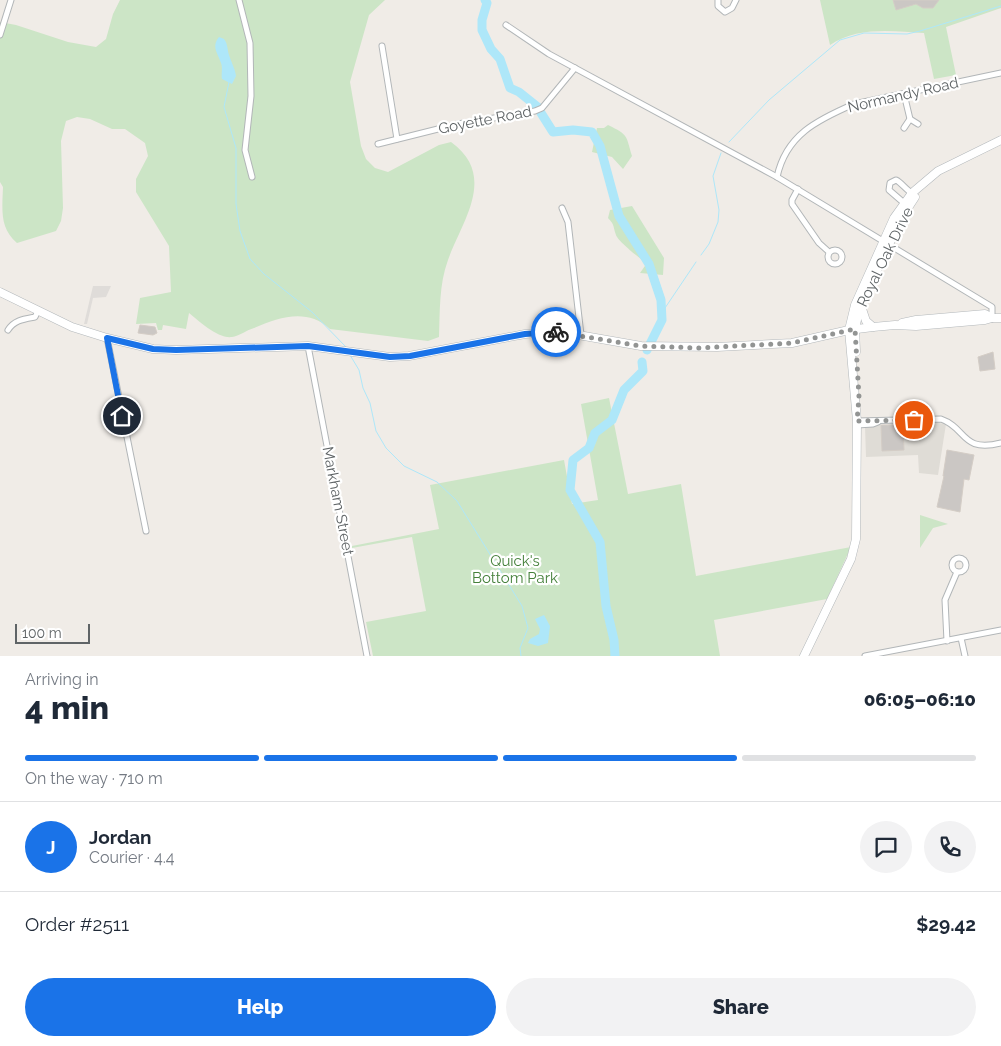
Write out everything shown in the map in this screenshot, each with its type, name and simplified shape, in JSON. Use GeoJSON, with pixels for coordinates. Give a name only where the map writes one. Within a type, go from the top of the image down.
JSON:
{"type":"FeatureCollection","features":[{"type":"Feature","properties":{"kind":"main road","name":"Royal Oak Drive"},"geometry":{"type":"LineString","coordinates":[[852,330],[855,305],[904,203],[912,193],[938,171],[1001,140]]}},
{"type":"Feature","properties":{"kind":"main road","name":"Royal Oak Drive"},"geometry":{"type":"LineString","coordinates":[[852,330],[886,242],[910,204],[935,179],[952,168],[1001,144]]}},
{"type":"Feature","properties":{"kind":"main road"},"geometry":{"type":"LineString","coordinates":[[0,292],[72,327],[153,349],[308,346],[390,357],[410,356],[525,334],[551,332],[581,335],[641,346],[699,348],[792,343],[852,330],[895,325],[916,320],[984,314],[997,318]]}},
{"type":"Feature","properties":{"kind":"main road"},"geometry":{"type":"LineString","coordinates":[[861,304],[866,321],[873,327]]}},
{"type":"Feature","properties":{"kind":"main road"},"geometry":{"type":"LineString","coordinates":[[804,656],[850,559],[856,539],[857,421],[852,330]]}},
{"type":"Feature","properties":{"kind":"street"},"geometry":{"type":"LineString","coordinates":[[0,35],[11,0]]}},
{"type":"Feature","properties":{"kind":"street"},"geometry":{"type":"LineString","coordinates":[[239,0],[250,43],[251,96],[245,150],[252,177]]}},
{"type":"Feature","properties":{"kind":"street"},"geometry":{"type":"LineString","coordinates":[[718,0],[718,6],[725,12],[732,8],[736,0]]}},
{"type":"Feature","properties":{"kind":"street"},"geometry":{"type":"LineString","coordinates":[[506,25],[548,54],[798,189],[992,308],[997,318]]}},
{"type":"Feature","properties":{"kind":"street"},"geometry":{"type":"LineString","coordinates":[[382,46],[398,138]]}},
{"type":"Feature","properties":{"kind":"street","name":"Goyette Road"},"geometry":{"type":"LineString","coordinates":[[378,144],[458,124],[535,111],[542,108],[575,68]]}},
{"type":"Feature","properties":{"kind":"street","name":"Normandy Road"},"geometry":{"type":"LineString","coordinates":[[777,177],[780,164],[791,144],[813,125],[854,104],[1001,73]]}},
{"type":"Feature","properties":{"kind":"street"},"geometry":{"type":"LineString","coordinates":[[904,94],[910,119],[918,124]]}},
{"type":"Feature","properties":{"kind":"street"},"geometry":{"type":"LineString","coordinates":[[904,128],[910,119]]}},
{"type":"Feature","properties":{"kind":"street"},"geometry":{"type":"LineString","coordinates":[[904,203],[889,190],[890,183],[896,180],[912,193]]}},
{"type":"Feature","properties":{"kind":"street"},"geometry":{"type":"LineString","coordinates":[[798,189],[792,204],[819,243],[828,252]]}},
{"type":"Feature","properties":{"kind":"street"},"geometry":{"type":"LineString","coordinates":[[562,208],[568,222],[581,335]]}},
{"type":"Feature","properties":{"kind":"street"},"geometry":{"type":"LineString","coordinates":[[8,330],[17,321],[35,317],[38,311]]}},
{"type":"Feature","properties":{"kind":"street"},"geometry":{"type":"LineString","coordinates":[[107,338],[146,531]]}},
{"type":"Feature","properties":{"kind":"street","name":"Markham Street"},"geometry":{"type":"LineString","coordinates":[[308,346],[367,656]]}},
{"type":"Feature","properties":{"kind":"street"},"geometry":{"type":"LineString","coordinates":[[857,421],[873,424],[881,421],[941,419],[952,424],[970,442],[984,445],[1001,443]]}},
{"type":"Feature","properties":{"kind":"street"},"geometry":{"type":"LineString","coordinates":[[947,640],[946,600],[957,572]]}},
{"type":"Feature","properties":{"kind":"street"},"geometry":{"type":"LineString","coordinates":[[865,656],[1001,630]]}},
{"type":"Feature","properties":{"kind":"street"},"geometry":{"type":"LineString","coordinates":[[961,638],[965,656]]}},
{"type":"Feature","properties":{"kind":"shaded area"},"geometry":{"type":"Polygon","coordinates":[[[93,286],[111,286],[106,297],[93,298],[87,324],[84,324],[93,286]]]}},
{"type":"Feature","properties":{"kind":"shaded area"},"geometry":{"type":"Polygon","coordinates":[[[930,422],[946,424],[938,475],[919,473],[918,455],[866,457],[865,426],[930,422]]]}},
{"type":"Feature","properties":{"kind":"green space"},"geometry":{"type":"Polygon","coordinates":[[[120,0],[385,0],[369,15],[350,82],[361,146],[366,159],[375,168],[388,172],[439,145],[451,142],[465,155],[472,169],[474,184],[472,199],[448,260],[443,278],[440,298],[439,337],[428,341],[330,329],[312,318],[293,316],[232,337],[215,332],[189,313],[186,329],[163,325],[162,330],[158,330],[156,323],[136,324],[140,298],[171,292],[169,246],[136,192],[136,179],[148,156],[145,143],[125,129],[112,129],[90,119],[77,117],[66,121],[61,141],[63,208],[61,221],[56,231],[17,243],[11,237],[3,219],[3,187],[0,182],[0,22],[16,25],[68,42],[96,47],[106,39],[113,14],[120,0]]]}},
{"type":"Feature","properties":{"kind":"green space"},"geometry":{"type":"Polygon","coordinates":[[[820,0],[1001,0],[1001,8],[946,27],[956,75],[934,79],[924,33],[864,32],[841,39],[830,45],[820,0]]]}},
{"type":"Feature","properties":{"kind":"green space"},"geometry":{"type":"Polygon","coordinates":[[[608,125],[620,131],[626,137],[632,156],[623,169],[612,157],[592,152],[597,128],[604,128],[608,125]]]}},
{"type":"Feature","properties":{"kind":"green space"},"geometry":{"type":"Polygon","coordinates":[[[632,206],[664,258],[663,275],[640,273],[647,263],[620,241],[613,224],[608,218],[610,210],[632,206]]]}},
{"type":"Feature","properties":{"kind":"green space","name":"Quick's Bottom Park"},"geometry":{"type":"Polygon","coordinates":[[[609,398],[628,494],[681,484],[696,576],[851,547],[827,599],[714,620],[720,656],[373,656],[366,622],[426,611],[412,537],[352,548],[352,546],[439,529],[430,485],[564,460],[572,504],[598,500],[581,404],[609,398]]]}},
{"type":"Feature","properties":{"kind":"green space"},"geometry":{"type":"Polygon","coordinates":[[[920,515],[948,524],[933,528],[920,548],[920,515]]]}},
{"type":"Feature","properties":{"kind":"water"},"geometry":{"type":"Polygon","coordinates":[[[219,37],[224,39],[226,43],[235,70],[236,76],[232,84],[222,79],[222,65],[215,47],[219,37]]]}},
{"type":"Feature","properties":{"kind":"water"},"geometry":{"type":"Polygon","coordinates":[[[544,615],[550,626],[548,643],[538,646],[528,643],[530,639],[539,634],[540,629],[535,619],[544,615]]]}},
{"type":"Feature","properties":{"kind":"building"},"geometry":{"type":"Polygon","coordinates":[[[893,0],[939,0],[933,8],[923,8],[916,4],[896,10],[893,0]]]}},
{"type":"Feature","properties":{"kind":"building"},"geometry":{"type":"Polygon","coordinates":[[[140,325],[155,327],[157,333],[153,335],[138,333],[140,325]]]}},
{"type":"Feature","properties":{"kind":"building"},"geometry":{"type":"Polygon","coordinates":[[[993,352],[995,369],[980,371],[978,357],[993,352]]]}},
{"type":"Feature","properties":{"kind":"building"},"geometry":{"type":"Polygon","coordinates":[[[881,425],[903,425],[904,450],[882,451],[881,425]]]}},
{"type":"Feature","properties":{"kind":"building"},"geometry":{"type":"Polygon","coordinates":[[[947,450],[974,455],[969,480],[964,479],[960,512],[937,507],[944,476],[947,450]]]}},
{"type":"Feature","properties":{"kind":"waterway"},"geometry":{"type":"LineString","coordinates":[[485,0],[487,3],[482,20],[482,30],[491,49],[500,59],[510,88],[519,92],[539,108]]}},
{"type":"Feature","properties":{"kind":"waterway"},"geometry":{"type":"LineString","coordinates":[[729,142],[769,100],[840,40],[864,33],[907,34],[1001,6]]}},
{"type":"Feature","properties":{"kind":"waterway"},"geometry":{"type":"LineString","coordinates":[[229,82],[224,107],[236,148],[236,204],[240,231],[250,259],[264,274],[312,312],[346,347]]}},
{"type":"Feature","properties":{"kind":"waterway"},"geometry":{"type":"LineString","coordinates":[[541,113],[553,132],[573,130],[592,132],[600,146],[619,216],[649,264],[661,300],[662,320],[647,350]]}},
{"type":"Feature","properties":{"kind":"waterway"},"geometry":{"type":"LineString","coordinates":[[701,255],[709,244],[718,222],[719,210],[713,176],[721,153]]}},
{"type":"Feature","properties":{"kind":"waterway"},"geometry":{"type":"LineString","coordinates":[[663,311],[696,262]]}},
{"type":"Feature","properties":{"kind":"waterway"},"geometry":{"type":"LineString","coordinates":[[350,355],[359,370],[363,388],[370,403],[376,431],[386,448],[404,466],[437,482],[457,501],[522,606],[528,628],[520,648],[521,656]]}},
{"type":"Feature","properties":{"kind":"waterway"},"geometry":{"type":"LineString","coordinates":[[615,656],[614,640],[606,606],[600,542],[570,490],[573,460],[589,448],[595,433],[612,420],[624,390],[643,371],[642,362]]}},
{"type":"Feature","properties":{"kind":"way so far"},"geometry":{"type":"LineString","coordinates":[[556,332],[641,346],[699,348],[792,343],[855,329],[859,397],[857,421],[914,420]]}},
{"type":"Feature","properties":{"kind":"route"},"geometry":{"type":"LineString","coordinates":[[122,416],[107,338],[153,349],[308,346],[390,357],[410,356],[490,339],[556,332]]}}]}
